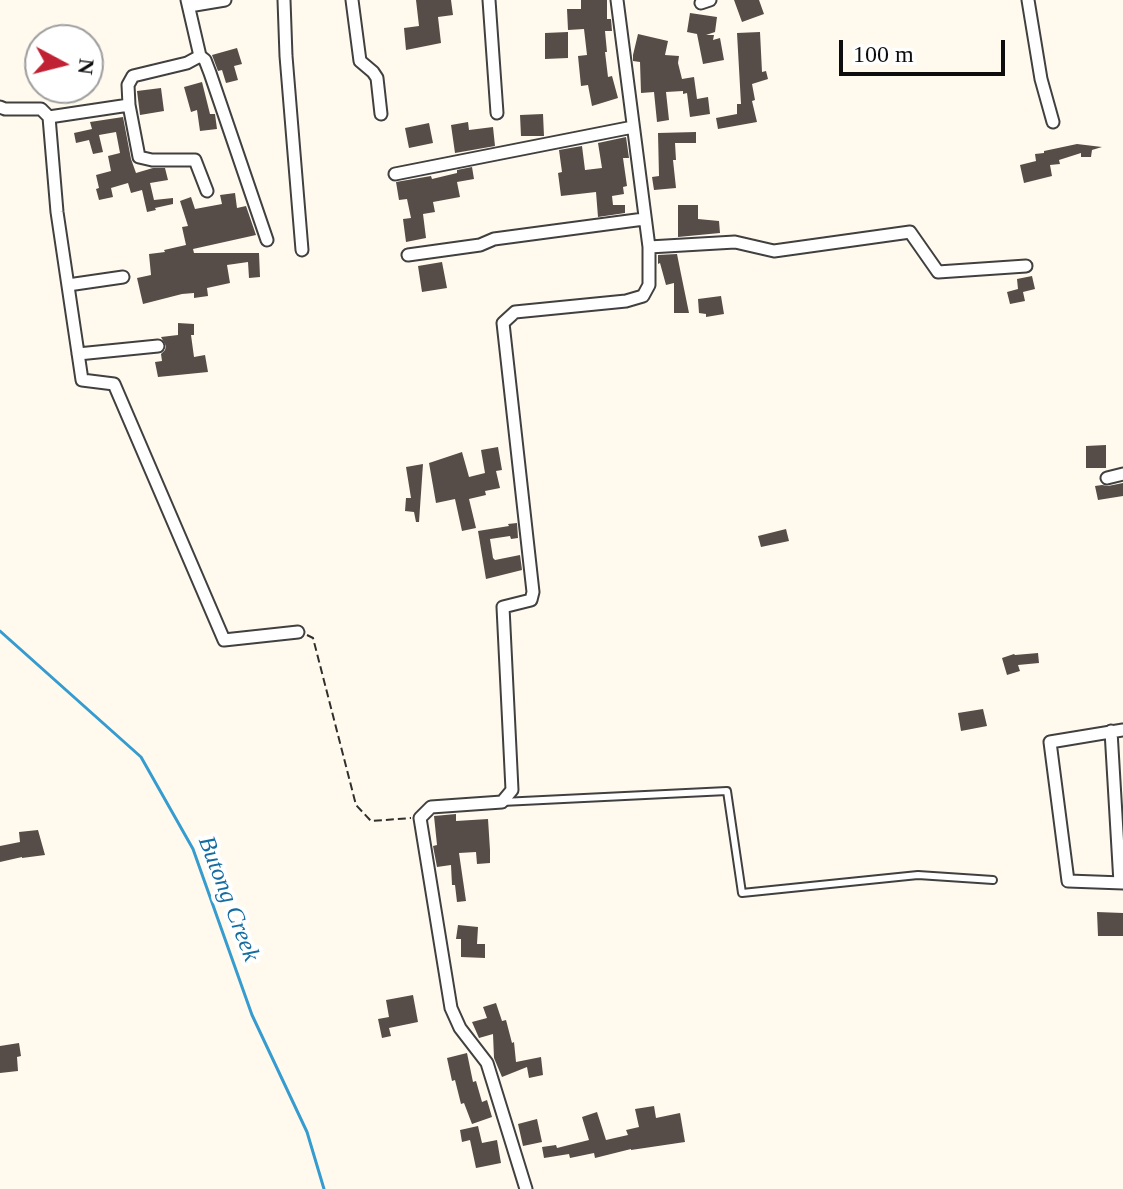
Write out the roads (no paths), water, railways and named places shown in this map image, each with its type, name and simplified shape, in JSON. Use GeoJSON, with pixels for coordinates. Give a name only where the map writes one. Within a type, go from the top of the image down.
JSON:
{"type":"FeatureCollection","features":[{"type":"Feature","properties":{"kind":"street"},"geometry":{"type":"LineString","coordinates":[[225,0],[188,3],[200,56],[205,60],[215,87],[267,240]]}},
{"type":"Feature","properties":{"kind":"street"},"geometry":{"type":"LineString","coordinates":[[284,0],[302,250]]}},
{"type":"Feature","properties":{"kind":"street"},"geometry":{"type":"LineString","coordinates":[[352,0],[360,61],[377,78],[381,114]]}},
{"type":"Feature","properties":{"kind":"street"},"geometry":{"type":"LineString","coordinates":[[489,0],[497,113]]}},
{"type":"Feature","properties":{"kind":"street"},"geometry":{"type":"LineString","coordinates":[[526,1189],[487,1063],[460,1028],[451,1008],[420,818],[431,807],[502,802],[512,790],[503,607],[531,600],[533,592],[503,323],[515,312],[626,301],[643,296],[649,285],[649,247],[617,0]]}},
{"type":"Feature","properties":{"kind":"street"},"geometry":{"type":"LineString","coordinates":[[1028,0],[1041,79],[1053,122]]}},
{"type":"Feature","properties":{"kind":"street"},"geometry":{"type":"LineString","coordinates":[[200,56],[187,63],[133,76],[128,85],[129,105],[139,157],[195,160],[207,191]]}},
{"type":"Feature","properties":{"kind":"street"},"geometry":{"type":"LineString","coordinates":[[49,117],[129,105]]}},
{"type":"Feature","properties":{"kind":"street"},"geometry":{"type":"LineString","coordinates":[[0,107],[41,109],[49,117],[57,212],[82,380],[114,384],[224,640],[298,632]]}},
{"type":"Feature","properties":{"kind":"street"},"geometry":{"type":"LineString","coordinates":[[395,174],[633,127]]}},
{"type":"Feature","properties":{"kind":"street"},"geometry":{"type":"LineString","coordinates":[[408,255],[480,245],[494,239],[644,219]]}},
{"type":"Feature","properties":{"kind":"street"},"geometry":{"type":"LineString","coordinates":[[649,247],[735,242],[774,251],[910,232],[938,272],[1026,266]]}},
{"type":"Feature","properties":{"kind":"street"},"geometry":{"type":"LineString","coordinates":[[68,285],[123,277]]}},
{"type":"Feature","properties":{"kind":"street"},"geometry":{"type":"LineString","coordinates":[[78,354],[158,346]]}},
{"type":"Feature","properties":{"kind":"street"},"geometry":{"type":"LineString","coordinates":[[1107,478],[1123,474]]}},
{"type":"Feature","properties":{"kind":"street"},"geometry":{"type":"LineString","coordinates":[[1117,730],[1121,883],[1068,881],[1050,742],[1117,730]]}},
{"type":"Feature","properties":{"kind":"lane"},"geometry":{"type":"LineString","coordinates":[[502,802],[727,791],[742,893],[918,875],[993,880]]}},
{"type":"Feature","properties":{"kind":"waterway","name":"Butong Creek"},"geometry":{"type":"LineString","coordinates":[[0,631],[141,757],[193,849],[252,1015],[307,1132],[324,1189]]}}]}
